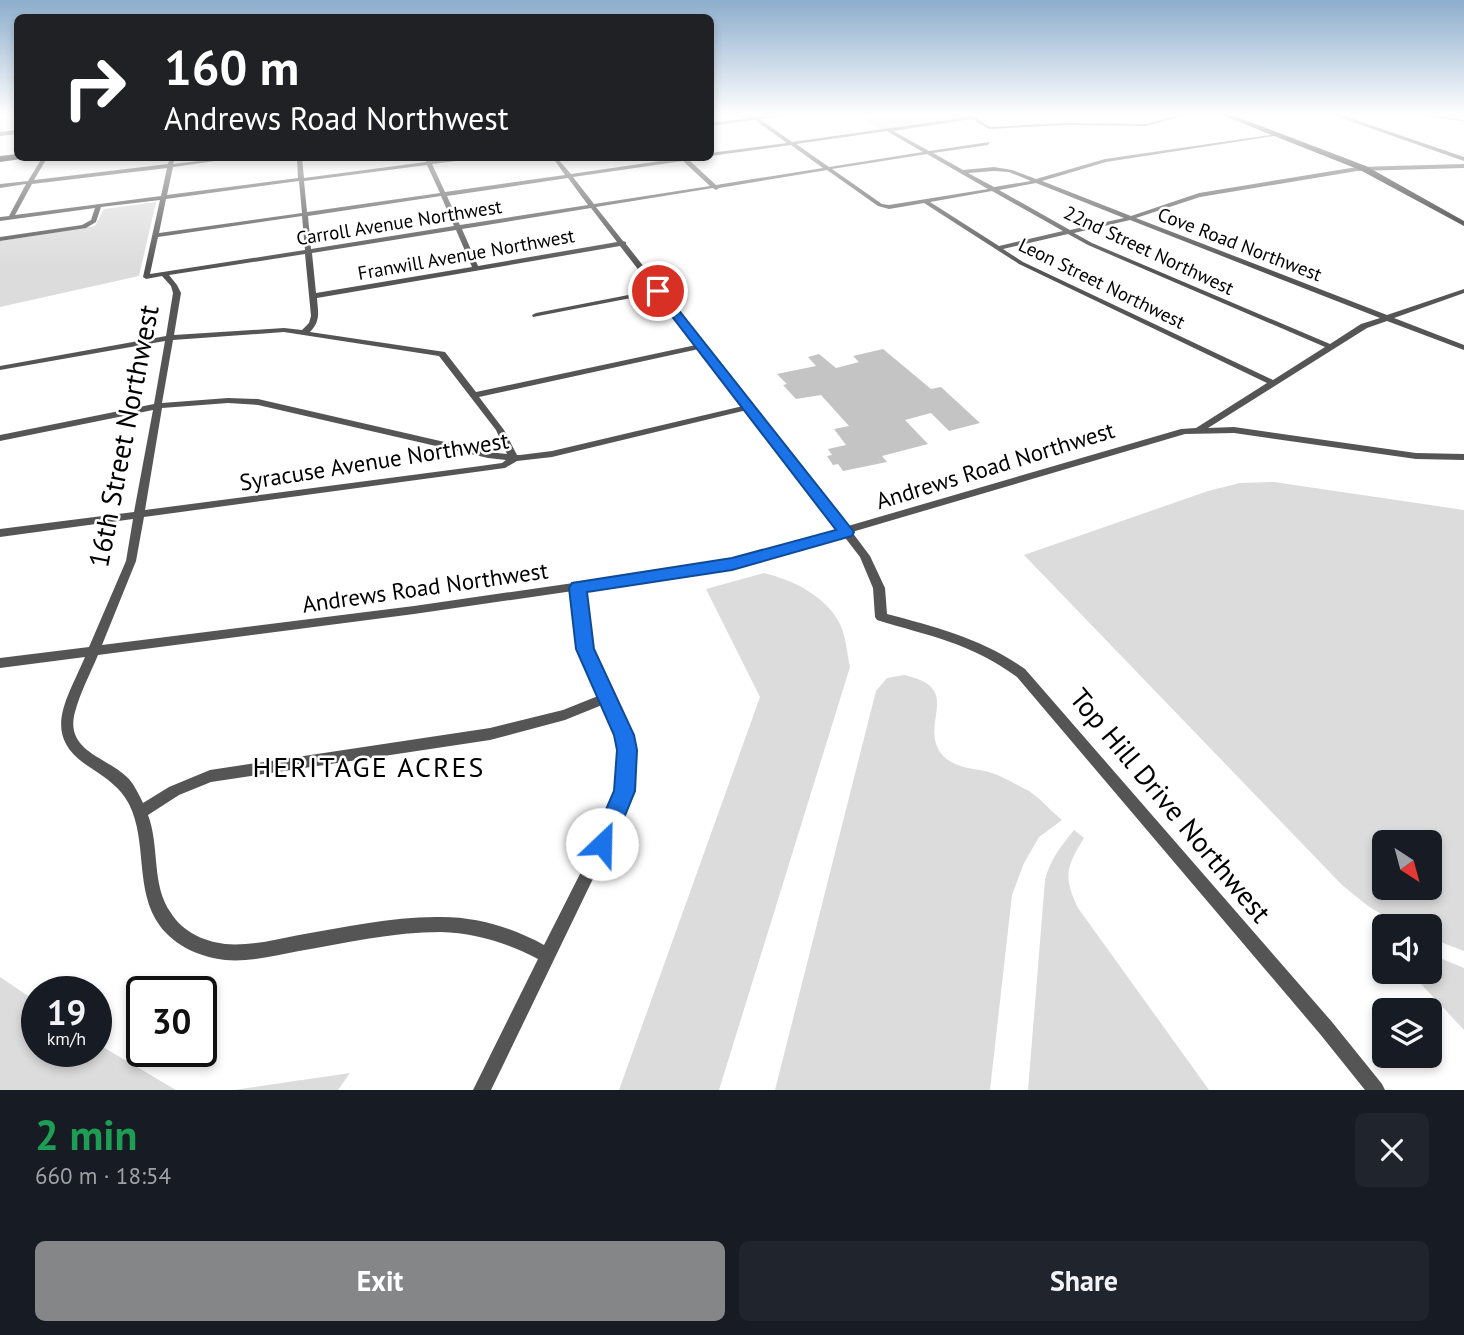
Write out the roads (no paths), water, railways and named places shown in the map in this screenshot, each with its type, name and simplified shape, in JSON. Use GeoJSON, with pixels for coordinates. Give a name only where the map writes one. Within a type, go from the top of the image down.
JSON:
{"type":"FeatureCollection","features":[{"type":"Feature","properties":{"kind":"main road"},"geometry":{"type":"LineString","coordinates":[[1354,165],[1464,225]]}},
{"type":"Feature","properties":{"kind":"street"},"geometry":{"type":"LineString","coordinates":[[10,217],[40,165]]}},
{"type":"Feature","properties":{"kind":"street"},"geometry":{"type":"LineString","coordinates":[[0,186],[170,165]]}},
{"type":"Feature","properties":{"kind":"street","name":"16th Street Northwest"},"geometry":{"type":"LineString","coordinates":[[146,277],[170,165]]}},
{"type":"Feature","properties":{"kind":"street"},"geometry":{"type":"LineString","coordinates":[[300,165],[315,321],[305,332]]}},
{"type":"Feature","properties":{"kind":"street"},"geometry":{"type":"LineString","coordinates":[[0,219],[396,165]]}},
{"type":"Feature","properties":{"kind":"street"},"geometry":{"type":"LineString","coordinates":[[430,165],[475,268]]}},
{"type":"Feature","properties":{"kind":"street"},"geometry":{"type":"LineString","coordinates":[[560,165],[624,243],[658,291],[846,532]]}},
{"type":"Feature","properties":{"kind":"street"},"geometry":{"type":"LineString","coordinates":[[154,236],[640,165]]}},
{"type":"Feature","properties":{"kind":"street"},"geometry":{"type":"LineString","coordinates":[[691,165],[716,188]]}},
{"type":"Feature","properties":{"kind":"street"},"geometry":{"type":"LineString","coordinates":[[821,165],[881,206],[926,202],[1037,181],[1092,165]]}},
{"type":"Feature","properties":{"kind":"street","name":"Carroll Avenue Northwest"},"geometry":{"type":"LineString","coordinates":[[146,277],[862,165]]}},
{"type":"Feature","properties":{"kind":"street","name":"22nd Street Northwest"},"geometry":{"type":"LineString","coordinates":[[950,165],[1070,233],[1328,346]]}},
{"type":"Feature","properties":{"kind":"street"},"geometry":{"type":"LineString","coordinates":[[998,248],[1131,218],[1199,195],[1365,169],[1464,166]]}},
{"type":"Feature","properties":{"kind":"street","name":"Cove Road Northwest"},"geometry":{"type":"LineString","coordinates":[[963,172],[1000,169],[1037,181],[1464,348]]}},
{"type":"Feature","properties":{"kind":"street","name":"Leon Street Northwest"},"geometry":{"type":"LineString","coordinates":[[926,202],[1021,263],[1271,382]]}},
{"type":"Feature","properties":{"kind":"street"},"geometry":{"type":"LineString","coordinates":[[0,239],[84,227],[93,221],[99,206]]}},
{"type":"Feature","properties":{"kind":"street","name":"Franwill Avenue Northwest"},"geometry":{"type":"LineString","coordinates":[[313,296],[624,243]]}},
{"type":"Feature","properties":{"kind":"street","name":"16th Street Northwest"},"geometry":{"type":"LineString","coordinates":[[164,274],[177,293],[131,561],[68,713],[66,726],[68,740],[75,749],[121,781],[141,812],[149,839],[154,897],[162,916],[175,931],[192,943],[229,952],[261,950],[428,924],[488,930],[517,939],[548,956]]}},
{"type":"Feature","properties":{"kind":"street"},"geometry":{"type":"LineString","coordinates":[[536,314],[658,291]]}},
{"type":"Feature","properties":{"kind":"street"},"geometry":{"type":"LineString","coordinates":[[1200,429],[1328,346],[1385,317],[1464,291]]}},
{"type":"Feature","properties":{"kind":"street"},"geometry":{"type":"LineString","coordinates":[[0,368],[170,338],[284,330],[442,354],[507,440],[514,458],[488,455],[258,402],[215,400],[157,408],[0,438]]}},
{"type":"Feature","properties":{"kind":"street"},"geometry":{"type":"LineString","coordinates":[[475,395],[702,346]]}},
{"type":"Feature","properties":{"kind":"street","name":"Syracuse Avenue Northwest"},"geometry":{"type":"LineString","coordinates":[[0,533],[505,465],[514,458],[552,454],[749,407]]}},
{"type":"Feature","properties":{"kind":"street","name":"Andrews Road Northwest"},"geometry":{"type":"LineString","coordinates":[[0,663],[578,588],[732,564],[1167,435],[1200,429],[1247,431],[1439,458],[1464,457]]}},
{"type":"Feature","properties":{"kind":"street","name":"Top Hill Drive Northwest"},"geometry":{"type":"LineString","coordinates":[[846,532],[873,572],[879,588],[881,617],[971,643],[994,653],[1021,673],[1376,1090]]}},
{"type":"Feature","properties":{"kind":"street"},"geometry":{"type":"LineString","coordinates":[[482,1090],[613,822],[625,791],[627,750],[624,735],[585,649],[578,588]]}},
{"type":"Feature","properties":{"kind":"street"},"geometry":{"type":"LineString","coordinates":[[141,812],[174,790],[210,776],[490,734],[565,715],[606,698]]}},
{"type":"Feature","properties":{"kind":"district","name":"HERITAGE ACRES"},"geometry":{"type":"Point","coordinates":[369,766]}}]}
